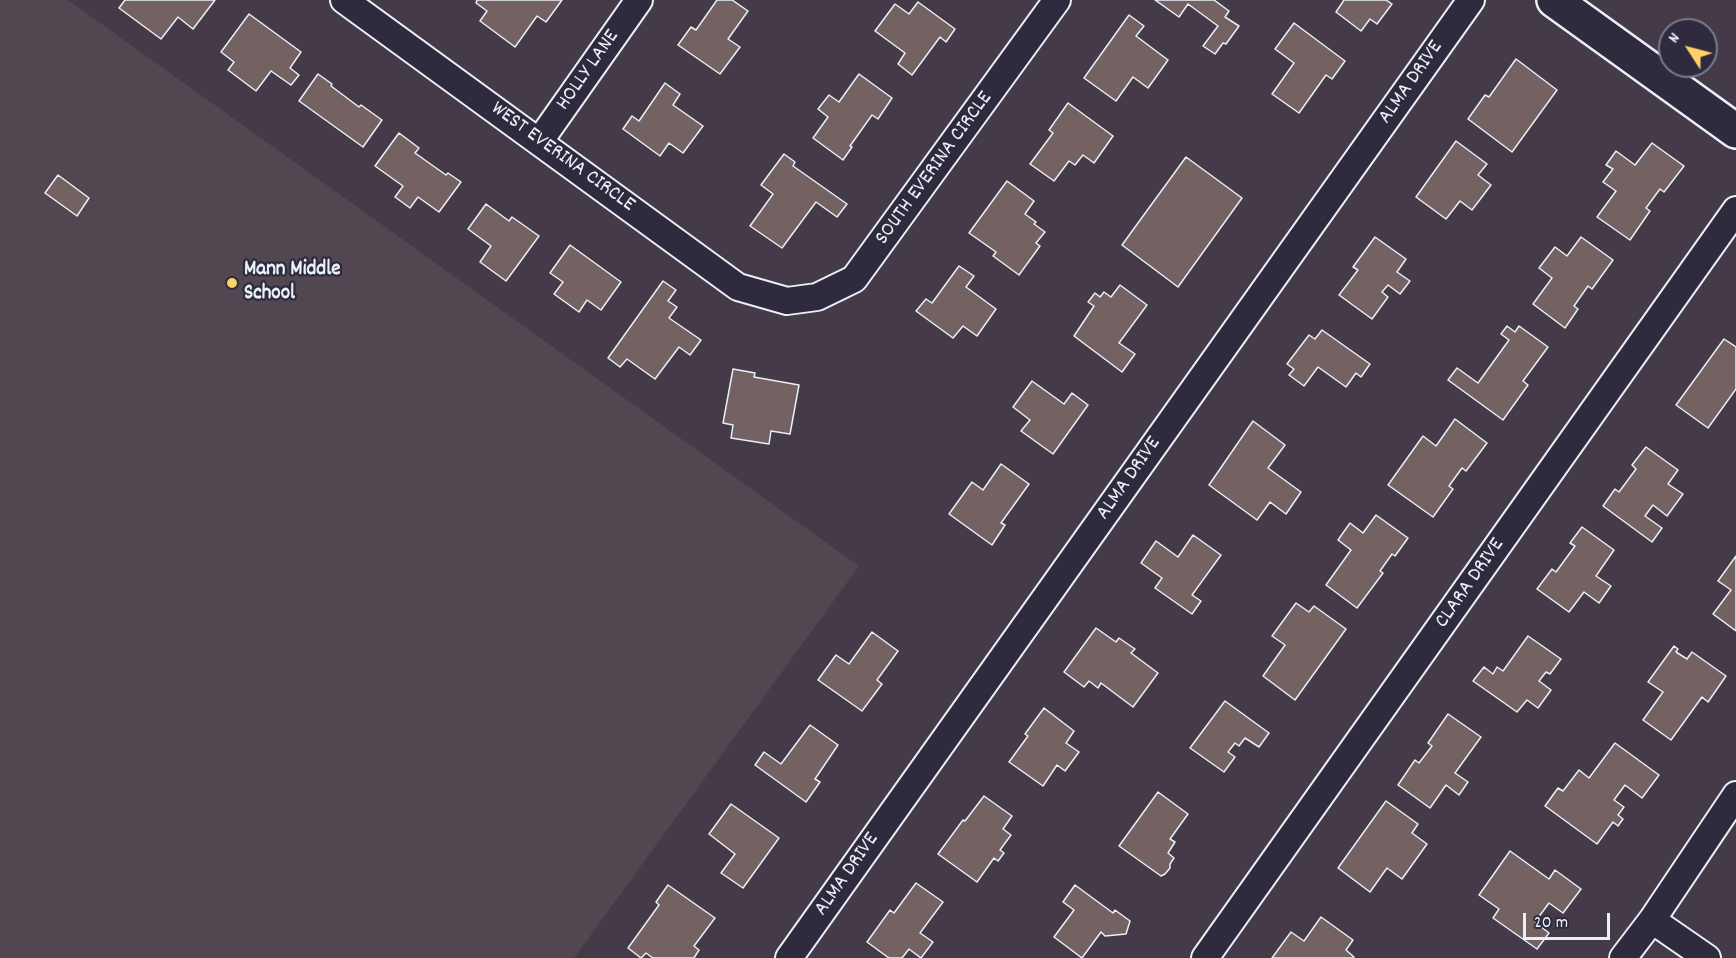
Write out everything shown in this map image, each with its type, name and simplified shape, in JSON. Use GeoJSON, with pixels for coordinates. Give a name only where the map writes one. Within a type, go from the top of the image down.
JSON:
{"type":"FeatureCollection","features":[{"type":"Feature","properties":{"kind":"street","name":"WEST EVERINA CIRCLE"},"geometry":{"type":"LineString","coordinates":[[344,0],[738,287],[787,301]]}},
{"type":"Feature","properties":{"kind":"street","name":"HOLLY LANE"},"geometry":{"type":"LineString","coordinates":[[539,142],[639,0]]}},
{"type":"Feature","properties":{"kind":"street","name":"SOUTH EVERINA CIRCLE"},"geometry":{"type":"LineString","coordinates":[[787,301],[817,297],[854,279],[1057,0]]}},
{"type":"Feature","properties":{"kind":"street","name":"ALMA DRIVE"},"geometry":{"type":"LineString","coordinates":[[789,958],[1471,0]]}},
{"type":"Feature","properties":{"kind":"street"},"geometry":{"type":"LineString","coordinates":[[1554,0],[1736,131]]}},
{"type":"Feature","properties":{"kind":"street","name":"CLARA DRIVE"},"geometry":{"type":"LineString","coordinates":[[1205,958],[1736,210]]}},
{"type":"Feature","properties":{"kind":"street"},"geometry":{"type":"LineString","coordinates":[[1623,958],[1652,920],[1736,795]]}},
{"type":"Feature","properties":{"kind":"street"},"geometry":{"type":"LineString","coordinates":[[1652,920],[1707,958]]}},
{"type":"Feature","properties":{"kind":"shaded area","name":"Mann Middle School"},"geometry":{"type":"Polygon","coordinates":[[[0,0],[68,0],[859,566],[574,958],[0,958],[0,0]]]}},
{"type":"Feature","properties":{"kind":"building"},"geometry":{"type":"Polygon","coordinates":[[[125,0],[215,0],[193,29],[178,17],[161,39],[119,8],[125,0]]]}},
{"type":"Feature","properties":{"kind":"building"},"geometry":{"type":"Polygon","coordinates":[[[477,0],[562,0],[546,22],[537,16],[515,47],[480,21],[487,11],[476,3],[477,0]]]}},
{"type":"Feature","properties":{"kind":"building"},"geometry":{"type":"Polygon","coordinates":[[[717,0],[732,0],[748,11],[728,39],[740,47],[720,74],[678,45],[691,27],[696,30],[717,0]]]}},
{"type":"Feature","properties":{"kind":"building"},"geometry":{"type":"Polygon","coordinates":[[[1155,0],[1214,0],[1229,11],[1225,17],[1239,26],[1226,44],[1223,43],[1215,54],[1203,46],[1218,26],[1188,4],[1179,17],[1155,0]]]}},
{"type":"Feature","properties":{"kind":"building"},"geometry":{"type":"Polygon","coordinates":[[[1344,0],[1386,0],[1392,4],[1377,24],[1370,19],[1361,31],[1336,12],[1344,0]]]}},
{"type":"Feature","properties":{"kind":"building"},"geometry":{"type":"Polygon","coordinates":[[[918,2],[955,29],[946,42],[940,37],[912,75],[898,64],[905,53],[875,31],[895,4],[909,14],[918,2]]]}},
{"type":"Feature","properties":{"kind":"building"},"geometry":{"type":"Polygon","coordinates":[[[249,14],[301,52],[290,68],[299,75],[291,85],[271,71],[256,91],[228,70],[234,62],[221,52],[249,14]]]}},
{"type":"Feature","properties":{"kind":"building"},"geometry":{"type":"Polygon","coordinates":[[[1129,15],[1144,26],[1136,36],[1168,60],[1148,88],[1133,77],[1116,101],[1084,78],[1129,15]]]}},
{"type":"Feature","properties":{"kind":"building"},"geometry":{"type":"Polygon","coordinates":[[[1294,23],[1345,61],[1332,79],[1326,75],[1299,113],[1272,94],[1294,63],[1275,49],[1294,23]]]}},
{"type":"Feature","properties":{"kind":"building"},"geometry":{"type":"Polygon","coordinates":[[[1516,59],[1557,90],[1512,152],[1468,119],[1485,95],[1489,97],[1516,59]]]}},
{"type":"Feature","properties":{"kind":"building"},"geometry":{"type":"Polygon","coordinates":[[[318,74],[359,107],[361,105],[382,120],[363,147],[299,101],[318,74]]]}},
{"type":"Feature","properties":{"kind":"building"},"geometry":{"type":"Polygon","coordinates":[[[859,74],[892,98],[878,119],[872,115],[843,160],[813,138],[828,117],[818,109],[829,95],[839,102],[859,74]]]}},
{"type":"Feature","properties":{"kind":"building"},"geometry":{"type":"Polygon","coordinates":[[[665,83],[680,94],[673,105],[703,126],[683,153],[669,143],[660,156],[623,129],[632,116],[639,121],[665,83]]]}},
{"type":"Feature","properties":{"kind":"building"},"geometry":{"type":"Polygon","coordinates":[[[1068,103],[1113,136],[1094,163],[1083,155],[1075,165],[1069,161],[1054,181],[1030,164],[1053,133],[1049,130],[1068,103]]]}},
{"type":"Feature","properties":{"kind":"building"},"geometry":{"type":"Polygon","coordinates":[[[399,133],[419,148],[415,153],[446,175],[448,173],[461,182],[439,212],[418,197],[410,208],[395,197],[403,186],[375,166],[399,133]]]}},
{"type":"Feature","properties":{"kind":"building"},"geometry":{"type":"Polygon","coordinates":[[[1456,141],[1487,164],[1478,175],[1491,185],[1472,210],[1460,201],[1446,219],[1416,197],[1456,141]]]}},
{"type":"Feature","properties":{"kind":"building"},"geometry":{"type":"Polygon","coordinates":[[[1652,143],[1684,166],[1664,192],[1660,189],[1646,208],[1650,211],[1630,240],[1597,217],[1616,191],[1603,182],[1613,169],[1606,165],[1616,151],[1635,165],[1652,143]]]}},
{"type":"Feature","properties":{"kind":"building"},"geometry":{"type":"Polygon","coordinates":[[[784,154],[795,162],[793,166],[847,204],[837,217],[816,202],[782,248],[750,226],[773,194],[761,185],[784,154]]]}},
{"type":"Feature","properties":{"kind":"building"},"geometry":{"type":"Polygon","coordinates":[[[1186,157],[1242,198],[1178,287],[1122,245],[1186,157]]]}},
{"type":"Feature","properties":{"kind":"building"},"geometry":{"type":"Polygon","coordinates":[[[58,175],[89,198],[77,216],[45,193],[58,175]]]}},
{"type":"Feature","properties":{"kind":"building"},"geometry":{"type":"Polygon","coordinates":[[[1007,181],[1034,201],[1025,214],[1045,232],[1036,243],[1040,246],[1019,275],[993,256],[996,252],[969,233],[1007,181]]]}},
{"type":"Feature","properties":{"kind":"building"},"geometry":{"type":"Polygon","coordinates":[[[486,204],[509,221],[512,217],[539,236],[506,281],[480,262],[491,246],[468,229],[486,204]]]}},
{"type":"Feature","properties":{"kind":"building"},"geometry":{"type":"Polygon","coordinates":[[[1375,237],[1406,259],[1397,272],[1410,281],[1400,294],[1388,285],[1382,292],[1388,297],[1372,319],[1339,295],[1358,270],[1353,267],[1375,237]]]}},
{"type":"Feature","properties":{"kind":"building"},"geometry":{"type":"Polygon","coordinates":[[[1581,237],[1613,260],[1592,289],[1588,286],[1574,306],[1578,309],[1565,328],[1533,304],[1552,278],[1539,268],[1555,247],[1567,256],[1581,237]]]}},
{"type":"Feature","properties":{"kind":"building"},"geometry":{"type":"Polygon","coordinates":[[[570,245],[621,282],[601,310],[587,300],[579,312],[554,294],[563,282],[550,273],[570,245]]]}},
{"type":"Feature","properties":{"kind":"building"},"geometry":{"type":"Polygon","coordinates":[[[959,266],[974,276],[966,287],[996,309],[977,336],[963,326],[953,338],[916,311],[926,299],[932,303],[959,266]]]}},
{"type":"Feature","properties":{"kind":"building"},"geometry":{"type":"Polygon","coordinates":[[[663,281],[676,290],[668,301],[677,307],[669,318],[701,340],[690,355],[679,347],[655,379],[627,359],[620,367],[608,358],[663,281]]]}},
{"type":"Feature","properties":{"kind":"building"},"geometry":{"type":"Polygon","coordinates":[[[1120,285],[1147,305],[1119,343],[1135,354],[1122,372],[1074,336],[1094,306],[1088,302],[1095,293],[1100,297],[1104,292],[1111,297],[1120,285]]]}},
{"type":"Feature","properties":{"kind":"building"},"geometry":{"type":"Polygon","coordinates":[[[1507,326],[1515,332],[1519,326],[1548,347],[1523,381],[1528,385],[1503,420],[1448,380],[1457,368],[1478,383],[1509,340],[1501,334],[1507,326]]]}},
{"type":"Feature","properties":{"kind":"building"},"geometry":{"type":"Polygon","coordinates":[[[1322,330],[1370,364],[1361,377],[1356,373],[1346,387],[1318,367],[1304,386],[1289,375],[1294,369],[1287,364],[1309,335],[1315,339],[1322,330]]]}},
{"type":"Feature","properties":{"kind":"building"},"geometry":{"type":"Polygon","coordinates":[[[1724,339],[1736,347],[1736,389],[1708,428],[1676,405],[1724,339]]]}},
{"type":"Feature","properties":{"kind":"building"},"geometry":{"type":"Polygon","coordinates":[[[733,369],[755,373],[754,377],[799,385],[790,434],[771,431],[769,444],[731,438],[733,425],[723,423],[733,369]]]}},
{"type":"Feature","properties":{"kind":"building"},"geometry":{"type":"Polygon","coordinates":[[[1032,381],[1064,404],[1072,393],[1088,405],[1053,454],[1021,431],[1030,420],[1013,407],[1032,381]]]}},
{"type":"Feature","properties":{"kind":"building"},"geometry":{"type":"Polygon","coordinates":[[[1455,419],[1487,443],[1466,471],[1462,468],[1449,486],[1453,489],[1433,517],[1388,485],[1423,436],[1436,446],[1455,419]]]}},
{"type":"Feature","properties":{"kind":"building"},"geometry":{"type":"Polygon","coordinates":[[[1253,421],[1285,445],[1268,468],[1301,492],[1286,514],[1270,502],[1257,520],[1209,485],[1253,421]]]}},
{"type":"Feature","properties":{"kind":"building"},"geometry":{"type":"Polygon","coordinates":[[[1646,447],[1678,470],[1668,484],[1683,494],[1667,516],[1653,505],[1645,516],[1662,528],[1652,542],[1603,506],[1615,489],[1619,492],[1636,469],[1632,465],[1646,447]]]}},
{"type":"Feature","properties":{"kind":"building"},"geometry":{"type":"Polygon","coordinates":[[[1001,464],[1029,484],[1001,523],[1005,525],[992,545],[949,514],[972,482],[983,490],[1001,464]]]}},
{"type":"Feature","properties":{"kind":"building"},"geometry":{"type":"Polygon","coordinates":[[[1376,515],[1408,538],[1395,556],[1392,554],[1380,571],[1383,573],[1357,608],[1326,585],[1351,550],[1338,540],[1350,523],[1363,533],[1376,515]]]}},
{"type":"Feature","properties":{"kind":"building"},"geometry":{"type":"Polygon","coordinates":[[[1582,527],[1614,550],[1596,576],[1611,586],[1599,603],[1584,592],[1569,612],[1537,589],[1552,569],[1556,572],[1575,546],[1570,543],[1582,527]]]}},
{"type":"Feature","properties":{"kind":"building"},"geometry":{"type":"Polygon","coordinates":[[[1193,535],[1221,555],[1192,595],[1201,601],[1192,614],[1155,588],[1162,578],[1141,563],[1156,541],[1178,557],[1193,535]]]}},
{"type":"Feature","properties":{"kind":"building"},"geometry":{"type":"Polygon","coordinates":[[[1736,556],[1736,631],[1713,614],[1731,590],[1718,581],[1736,556]]]}},
{"type":"Feature","properties":{"kind":"building"},"geometry":{"type":"Polygon","coordinates":[[[1296,603],[1309,612],[1314,606],[1346,629],[1295,700],[1263,676],[1285,645],[1272,636],[1296,603]]]}},
{"type":"Feature","properties":{"kind":"building"},"geometry":{"type":"Polygon","coordinates":[[[1096,628],[1116,642],[1119,638],[1135,649],[1131,653],[1158,673],[1133,707],[1101,683],[1098,688],[1089,681],[1084,687],[1064,672],[1096,628]]]}},
{"type":"Feature","properties":{"kind":"building"},"geometry":{"type":"Polygon","coordinates":[[[872,632],[898,651],[877,680],[882,684],[862,711],[818,680],[836,655],[849,664],[872,632]]]}},
{"type":"Feature","properties":{"kind":"building"},"geometry":{"type":"Polygon","coordinates":[[[1528,636],[1561,659],[1550,674],[1546,672],[1539,681],[1551,690],[1538,708],[1527,700],[1517,712],[1473,681],[1484,667],[1493,674],[1497,667],[1503,671],[1528,636]]]}},
{"type":"Feature","properties":{"kind":"building"},"geometry":{"type":"Polygon","coordinates":[[[1674,646],[1678,649],[1676,652],[1687,659],[1692,652],[1726,676],[1708,702],[1702,697],[1671,740],[1643,720],[1663,692],[1648,682],[1674,646]]]}},
{"type":"Feature","properties":{"kind":"building"},"geometry":{"type":"Polygon","coordinates":[[[1225,701],[1269,733],[1259,747],[1245,738],[1239,746],[1235,743],[1228,752],[1235,757],[1224,772],[1190,748],[1225,701]]]}},
{"type":"Feature","properties":{"kind":"building"},"geometry":{"type":"Polygon","coordinates":[[[1044,708],[1074,731],[1066,743],[1079,752],[1065,771],[1057,765],[1043,786],[1009,762],[1028,736],[1025,734],[1044,708]]]}},
{"type":"Feature","properties":{"kind":"building"},"geometry":{"type":"Polygon","coordinates":[[[1448,714],[1481,737],[1455,773],[1468,782],[1459,795],[1446,785],[1430,808],[1398,785],[1415,760],[1419,763],[1432,746],[1428,743],[1448,714]]]}},
{"type":"Feature","properties":{"kind":"building"},"geometry":{"type":"Polygon","coordinates":[[[810,725],[838,745],[815,779],[820,782],[806,802],[755,765],[764,752],[781,764],[810,725]]]}},
{"type":"Feature","properties":{"kind":"building"},"geometry":{"type":"Polygon","coordinates":[[[1615,743],[1659,775],[1642,798],[1625,785],[1614,800],[1624,807],[1618,815],[1623,819],[1618,826],[1613,822],[1597,844],[1545,806],[1558,788],[1563,791],[1579,770],[1589,778],[1615,743]]]}},
{"type":"Feature","properties":{"kind":"building"},"geometry":{"type":"Polygon","coordinates":[[[1158,792],[1188,814],[1170,839],[1175,842],[1168,853],[1174,858],[1170,868],[1161,876],[1119,846],[1158,792]]]}},
{"type":"Feature","properties":{"kind":"building"},"geometry":{"type":"Polygon","coordinates":[[[984,796],[1012,816],[1003,829],[1011,835],[1000,850],[1004,853],[998,861],[994,858],[977,882],[938,854],[984,796]]]}},
{"type":"Feature","properties":{"kind":"building"},"geometry":{"type":"Polygon","coordinates":[[[1386,801],[1418,824],[1412,833],[1427,844],[1402,879],[1387,868],[1370,892],[1338,868],[1386,801]]]}},
{"type":"Feature","properties":{"kind":"building"},"geometry":{"type":"Polygon","coordinates":[[[731,804],[779,838],[743,888],[721,873],[735,854],[709,834],[731,804]]]}},
{"type":"Feature","properties":{"kind":"building"},"geometry":{"type":"Polygon","coordinates":[[[1510,851],[1549,879],[1555,870],[1581,889],[1563,913],[1549,903],[1535,922],[1549,933],[1537,949],[1493,918],[1499,909],[1479,895],[1510,851]]]}},
{"type":"Feature","properties":{"kind":"building"},"geometry":{"type":"Polygon","coordinates":[[[916,883],[943,902],[920,933],[933,942],[921,958],[909,949],[902,958],[889,958],[867,942],[890,910],[894,913],[916,883]]]}},
{"type":"Feature","properties":{"kind":"building"},"geometry":{"type":"Polygon","coordinates":[[[668,885],[715,918],[694,946],[699,950],[694,958],[653,958],[646,953],[641,958],[628,948],[659,905],[656,902],[668,885]]]}},
{"type":"Feature","properties":{"kind":"building"},"geometry":{"type":"Polygon","coordinates":[[[1075,885],[1113,913],[1115,910],[1130,921],[1126,934],[1105,936],[1101,932],[1082,958],[1054,937],[1074,910],[1063,902],[1075,885]]]}},
{"type":"Feature","properties":{"kind":"building"},"geometry":{"type":"Polygon","coordinates":[[[1321,917],[1353,940],[1346,950],[1353,958],[1272,958],[1291,932],[1304,941],[1321,917]]]}},
{"type":"Feature","properties":{"kind":"place","name":"Mann Middle School"},"geometry":{"type":"Point","coordinates":[232,283]}}]}
